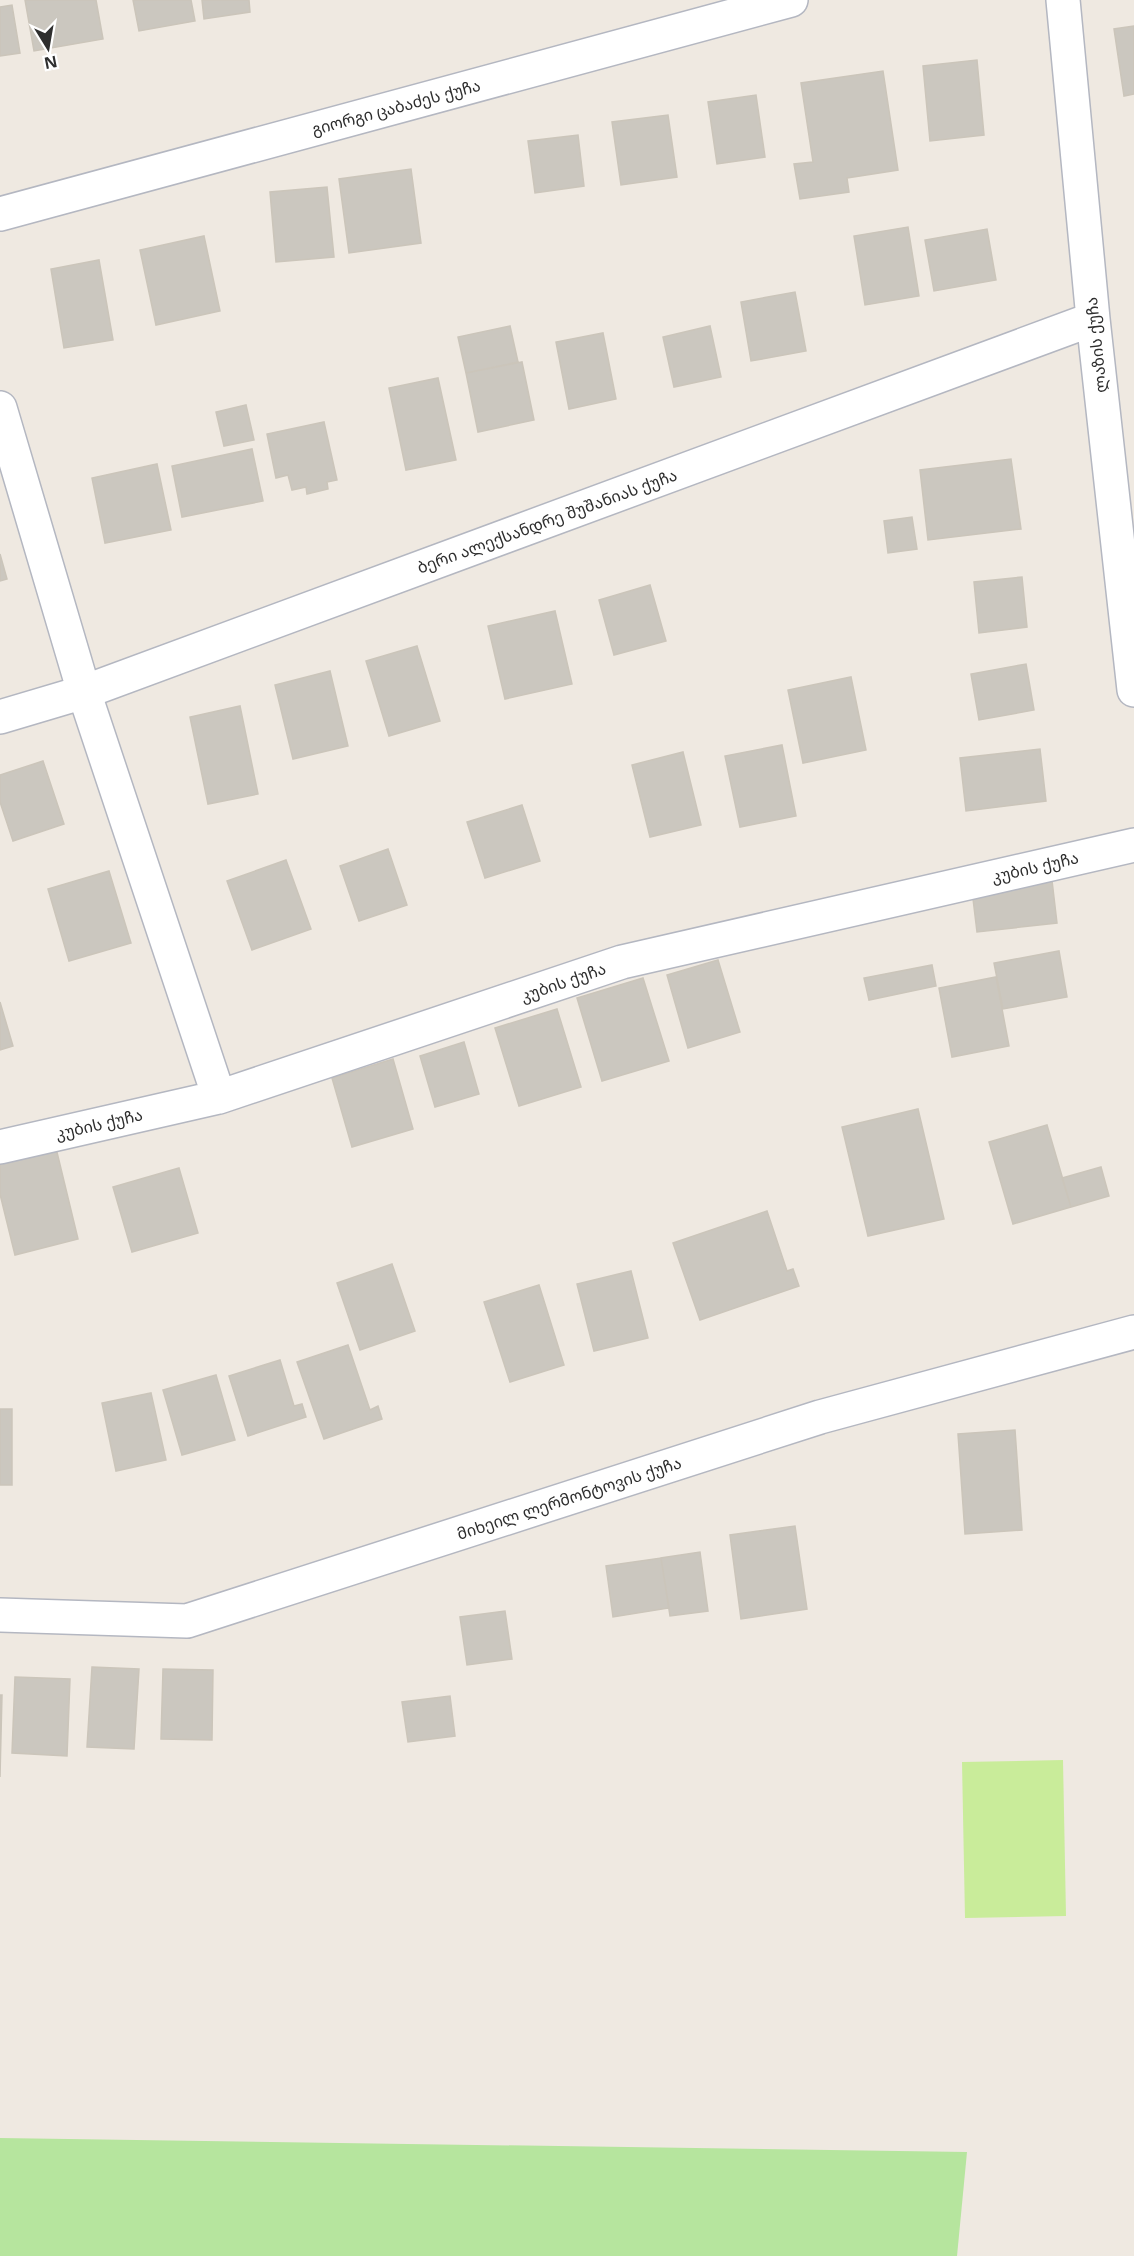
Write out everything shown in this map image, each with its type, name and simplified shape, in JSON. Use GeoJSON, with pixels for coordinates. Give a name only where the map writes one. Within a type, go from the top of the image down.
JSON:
{"type":"FeatureCollection","features":[{"type":"Feature","properties":{"kind":"street","name":"გიორგი ცაბაძეს ქუჩა"},"geometry":{"type":"LineString","coordinates":[[0,214],[792,0]]}},
{"type":"Feature","properties":{"kind":"street","name":"ლაზის ქუჩა"},"geometry":{"type":"LineString","coordinates":[[1063,0],[1093,319],[1134,690]]}},
{"type":"Feature","properties":{"kind":"street","name":"ბერი ალექსანდრე შუშანიას ქუჩა"},"geometry":{"type":"LineString","coordinates":[[0,717],[84,692],[1093,319]]}},
{"type":"Feature","properties":{"kind":"street"},"geometry":{"type":"LineString","coordinates":[[0,408],[84,692],[219,1097]]}},
{"type":"Feature","properties":{"kind":"street","name":"კუბის ქუჩა"},"geometry":{"type":"LineString","coordinates":[[0,1147],[219,1097],[622,962],[1134,845]]}},
{"type":"Feature","properties":{"kind":"street","name":"მიხეილ ლერმონტოვის ქუჩა"},"geometry":{"type":"LineString","coordinates":[[0,1615],[187,1621],[820,1417],[1134,1332]]}},
{"type":"Feature","properties":{"kind":"green space"},"geometry":{"type":"Polygon","coordinates":[[[1063,1760],[1066,1916],[965,1918],[962,1762],[1063,1760]]]}},
{"type":"Feature","properties":{"kind":"green space"},"geometry":{"type":"Polygon","coordinates":[[[0,2138],[967,2152],[957,2256],[0,2256],[0,2138]]]}},
{"type":"Feature","properties":{"kind":"building"},"geometry":{"type":"Polygon","coordinates":[[[25,0],[96,0],[103,39],[34,51],[25,0]]]}},
{"type":"Feature","properties":{"kind":"building"},"geometry":{"type":"Polygon","coordinates":[[[133,0],[191,0],[195,21],[139,31],[133,0]]]}},
{"type":"Feature","properties":{"kind":"building"},"geometry":{"type":"Polygon","coordinates":[[[202,0],[249,0],[250,12],[204,19],[202,0]]]}},
{"type":"Feature","properties":{"kind":"building"},"geometry":{"type":"Polygon","coordinates":[[[12,5],[20,53],[0,56],[0,7],[12,5]]]}},
{"type":"Feature","properties":{"kind":"building"},"geometry":{"type":"Polygon","coordinates":[[[1134,26],[1134,94],[1124,96],[1114,29],[1134,26]]]}},
{"type":"Feature","properties":{"kind":"building"},"geometry":{"type":"Polygon","coordinates":[[[977,60],[984,135],[930,141],[923,66],[977,60]]]}},
{"type":"Feature","properties":{"kind":"building"},"geometry":{"type":"Polygon","coordinates":[[[883,71],[898,170],[847,178],[849,192],[800,199],[794,164],[813,162],[801,83],[883,71]]]}},
{"type":"Feature","properties":{"kind":"building"},"geometry":{"type":"Polygon","coordinates":[[[756,95],[765,157],[717,164],[708,102],[756,95]]]}},
{"type":"Feature","properties":{"kind":"building"},"geometry":{"type":"Polygon","coordinates":[[[668,115],[677,177],[621,185],[612,122],[668,115]]]}},
{"type":"Feature","properties":{"kind":"building"},"geometry":{"type":"Polygon","coordinates":[[[578,135],[584,186],[535,193],[528,141],[578,135]]]}},
{"type":"Feature","properties":{"kind":"building"},"geometry":{"type":"Polygon","coordinates":[[[411,169],[421,243],[349,253],[339,179],[411,169]]]}},
{"type":"Feature","properties":{"kind":"building"},"geometry":{"type":"Polygon","coordinates":[[[327,187],[334,257],[276,262],[270,192],[327,187]]]}},
{"type":"Feature","properties":{"kind":"building"},"geometry":{"type":"Polygon","coordinates":[[[908,227],[919,296],[865,305],[854,236],[908,227]]]}},
{"type":"Feature","properties":{"kind":"building"},"geometry":{"type":"Polygon","coordinates":[[[987,229],[996,280],[934,291],[925,240],[987,229]]]}},
{"type":"Feature","properties":{"kind":"building"},"geometry":{"type":"Polygon","coordinates":[[[204,236],[220,311],[156,325],[140,250],[204,236]]]}},
{"type":"Feature","properties":{"kind":"building"},"geometry":{"type":"Polygon","coordinates":[[[99,260],[113,340],[64,348],[51,269],[99,260]]]}},
{"type":"Feature","properties":{"kind":"building"},"geometry":{"type":"Polygon","coordinates":[[[795,292],[806,351],[751,361],[741,302],[795,292]]]}},
{"type":"Feature","properties":{"kind":"building"},"geometry":{"type":"Polygon","coordinates":[[[510,326],[518,362],[466,373],[458,337],[510,326]]]}},
{"type":"Feature","properties":{"kind":"building"},"geometry":{"type":"Polygon","coordinates":[[[710,326],[721,377],[674,387],[663,337],[710,326]]]}},
{"type":"Feature","properties":{"kind":"building"},"geometry":{"type":"Polygon","coordinates":[[[603,333],[616,399],[569,409],[556,342],[603,333]]]}},
{"type":"Feature","properties":{"kind":"building"},"geometry":{"type":"Polygon","coordinates":[[[522,362],[534,420],[478,432],[466,373],[522,362]]]}},
{"type":"Feature","properties":{"kind":"building"},"geometry":{"type":"Polygon","coordinates":[[[438,378],[456,460],[406,470],[389,388],[438,378]]]}},
{"type":"Feature","properties":{"kind":"building"},"geometry":{"type":"Polygon","coordinates":[[[246,405],[254,440],[224,446],[216,412],[246,405]]]}},
{"type":"Feature","properties":{"kind":"building"},"geometry":{"type":"Polygon","coordinates":[[[324,422],[337,480],[327,482],[328,489],[307,494],[306,487],[292,490],[288,475],[276,478],[267,434],[324,422]]]}},
{"type":"Feature","properties":{"kind":"building"},"geometry":{"type":"Polygon","coordinates":[[[252,449],[263,501],[182,517],[172,466],[252,449]]]}},
{"type":"Feature","properties":{"kind":"building"},"geometry":{"type":"Polygon","coordinates":[[[1011,459],[1021,529],[928,540],[920,470],[1011,459]]]}},
{"type":"Feature","properties":{"kind":"building"},"geometry":{"type":"Polygon","coordinates":[[[157,464],[171,530],[105,543],[92,478],[157,464]]]}},
{"type":"Feature","properties":{"kind":"building"},"geometry":{"type":"Polygon","coordinates":[[[912,517],[917,549],[888,553],[884,521],[912,517]]]}},
{"type":"Feature","properties":{"kind":"building"},"geometry":{"type":"Polygon","coordinates":[[[0,554],[7,579],[0,581],[0,554]]]}},
{"type":"Feature","properties":{"kind":"building"},"geometry":{"type":"Polygon","coordinates":[[[1022,577],[1027,627],[979,633],[974,582],[1022,577]]]}},
{"type":"Feature","properties":{"kind":"building"},"geometry":{"type":"Polygon","coordinates":[[[650,585],[666,641],[614,655],[599,600],[650,585]]]}},
{"type":"Feature","properties":{"kind":"building"},"geometry":{"type":"Polygon","coordinates":[[[555,611],[572,684],[505,699],[488,626],[555,611]]]}},
{"type":"Feature","properties":{"kind":"building"},"geometry":{"type":"Polygon","coordinates":[[[417,646],[440,721],[389,736],[366,661],[417,646]]]}},
{"type":"Feature","properties":{"kind":"building"},"geometry":{"type":"Polygon","coordinates":[[[1026,664],[1034,710],[979,720],[971,674],[1026,664]]]}},
{"type":"Feature","properties":{"kind":"building"},"geometry":{"type":"Polygon","coordinates":[[[330,671],[348,746],[293,759],[275,685],[330,671]]]}},
{"type":"Feature","properties":{"kind":"building"},"geometry":{"type":"Polygon","coordinates":[[[851,677],[866,750],[803,763],[788,690],[851,677]]]}},
{"type":"Feature","properties":{"kind":"building"},"geometry":{"type":"Polygon","coordinates":[[[240,706],[258,794],[208,804],[190,717],[240,706]]]}},
{"type":"Feature","properties":{"kind":"building"},"geometry":{"type":"Polygon","coordinates":[[[782,745],[796,816],[740,827],[725,756],[782,745]]]}},
{"type":"Feature","properties":{"kind":"building"},"geometry":{"type":"Polygon","coordinates":[[[1040,749],[1046,801],[966,811],[960,758],[1040,749]]]}},
{"type":"Feature","properties":{"kind":"building"},"geometry":{"type":"Polygon","coordinates":[[[683,752],[701,825],[650,837],[632,765],[683,752]]]}},
{"type":"Feature","properties":{"kind":"building"},"geometry":{"type":"Polygon","coordinates":[[[43,761],[64,824],[13,841],[0,802],[0,775],[43,761]]]}},
{"type":"Feature","properties":{"kind":"building"},"geometry":{"type":"Polygon","coordinates":[[[522,805],[540,861],[485,878],[467,822],[522,805]]]}},
{"type":"Feature","properties":{"kind":"building"},"geometry":{"type":"Polygon","coordinates":[[[388,849],[407,905],[359,921],[340,866],[388,849]]]}},
{"type":"Feature","properties":{"kind":"building"},"geometry":{"type":"Polygon","coordinates":[[[286,860],[311,929],[252,950],[227,881],[286,860]]]}},
{"type":"Feature","properties":{"kind":"building"},"geometry":{"type":"Polygon","coordinates":[[[109,871],[131,943],[69,961],[48,889],[109,871]]]}},
{"type":"Feature","properties":{"kind":"building"},"geometry":{"type":"Polygon","coordinates":[[[1051,872],[1057,923],[977,932],[971,882],[1051,872]]]}},
{"type":"Feature","properties":{"kind":"building"},"geometry":{"type":"Polygon","coordinates":[[[1059,951],[1067,997],[1003,1009],[994,963],[1059,951]]]}},
{"type":"Feature","properties":{"kind":"building"},"geometry":{"type":"Polygon","coordinates":[[[718,960],[740,1032],[688,1048],[667,975],[718,960]]]}},
{"type":"Feature","properties":{"kind":"building"},"geometry":{"type":"Polygon","coordinates":[[[932,965],[936,986],[869,1000],[864,978],[932,965]]]}},
{"type":"Feature","properties":{"kind":"building"},"geometry":{"type":"Polygon","coordinates":[[[996,977],[1009,1046],[952,1057],[939,988],[996,977]]]}},
{"type":"Feature","properties":{"kind":"building"},"geometry":{"type":"Polygon","coordinates":[[[643,978],[669,1061],[602,1081],[577,998],[643,978]]]}},
{"type":"Feature","properties":{"kind":"building"},"geometry":{"type":"Polygon","coordinates":[[[0,1002],[13,1046],[0,1050],[0,1002]]]}},
{"type":"Feature","properties":{"kind":"building"},"geometry":{"type":"Polygon","coordinates":[[[557,1009],[581,1087],[519,1106],[495,1028],[557,1009]]]}},
{"type":"Feature","properties":{"kind":"building"},"geometry":{"type":"Polygon","coordinates":[[[464,1042],[479,1094],[435,1107],[420,1056],[464,1042]]]}},
{"type":"Feature","properties":{"kind":"building"},"geometry":{"type":"Polygon","coordinates":[[[393,1059],[413,1129],[352,1147],[332,1078],[393,1059]]]}},
{"type":"Feature","properties":{"kind":"building"},"geometry":{"type":"Polygon","coordinates":[[[918,1109],[944,1219],[868,1236],[842,1127],[918,1109]]]}},
{"type":"Feature","properties":{"kind":"building"},"geometry":{"type":"Polygon","coordinates":[[[1047,1125],[1071,1207],[1013,1224],[989,1142],[1047,1125]]]}},
{"type":"Feature","properties":{"kind":"building"},"geometry":{"type":"Polygon","coordinates":[[[55,1144],[78,1239],[15,1255],[0,1194],[0,1157],[55,1144]]]}},
{"type":"Feature","properties":{"kind":"building"},"geometry":{"type":"Polygon","coordinates":[[[1101,1167],[1109,1196],[1071,1207],[1062,1178],[1101,1167]]]}},
{"type":"Feature","properties":{"kind":"building"},"geometry":{"type":"Polygon","coordinates":[[[179,1168],[198,1233],[132,1252],[113,1187],[179,1168]]]}},
{"type":"Feature","properties":{"kind":"building"},"geometry":{"type":"Polygon","coordinates":[[[767,1211],[787,1271],[793,1269],[799,1286],[700,1320],[673,1243],[767,1211]]]}},
{"type":"Feature","properties":{"kind":"building"},"geometry":{"type":"Polygon","coordinates":[[[392,1264],[415,1331],[360,1350],[337,1283],[392,1264]]]}},
{"type":"Feature","properties":{"kind":"building"},"geometry":{"type":"Polygon","coordinates":[[[631,1271],[648,1338],[594,1351],[577,1284],[631,1271]]]}},
{"type":"Feature","properties":{"kind":"building"},"geometry":{"type":"Polygon","coordinates":[[[539,1285],[564,1365],[510,1382],[484,1302],[539,1285]]]}},
{"type":"Feature","properties":{"kind":"building"},"geometry":{"type":"Polygon","coordinates":[[[348,1345],[370,1410],[378,1406],[382,1419],[324,1439],[297,1362],[348,1345]]]}},
{"type":"Feature","properties":{"kind":"building"},"geometry":{"type":"Polygon","coordinates":[[[280,1360],[294,1406],[302,1404],[306,1417],[248,1436],[229,1376],[280,1360]]]}},
{"type":"Feature","properties":{"kind":"building"},"geometry":{"type":"Polygon","coordinates":[[[216,1375],[235,1440],[182,1455],[163,1390],[216,1375]]]}},
{"type":"Feature","properties":{"kind":"building"},"geometry":{"type":"Polygon","coordinates":[[[151,1393],[166,1460],[116,1471],[102,1403],[151,1393]]]}},
{"type":"Feature","properties":{"kind":"building"},"geometry":{"type":"Polygon","coordinates":[[[0,1409],[12,1409],[12,1485],[0,1485],[0,1409]]]}},
{"type":"Feature","properties":{"kind":"building"},"geometry":{"type":"Polygon","coordinates":[[[1015,1430],[1022,1530],[965,1534],[958,1434],[1015,1430]]]}},
{"type":"Feature","properties":{"kind":"building"},"geometry":{"type":"Polygon","coordinates":[[[795,1526],[807,1609],[741,1619],[730,1535],[795,1526]]]}},
{"type":"Feature","properties":{"kind":"building"},"geometry":{"type":"Polygon","coordinates":[[[700,1552],[708,1611],[670,1616],[661,1558],[700,1552]]]}},
{"type":"Feature","properties":{"kind":"building"},"geometry":{"type":"Polygon","coordinates":[[[661,1558],[669,1608],[613,1617],[606,1566],[661,1558]]]}},
{"type":"Feature","properties":{"kind":"building"},"geometry":{"type":"Polygon","coordinates":[[[505,1611],[512,1659],[467,1665],[460,1617],[505,1611]]]}},
{"type":"Feature","properties":{"kind":"building"},"geometry":{"type":"Polygon","coordinates":[[[92,1667],[139,1669],[134,1749],[87,1747],[92,1667]]]}},
{"type":"Feature","properties":{"kind":"building"},"geometry":{"type":"Polygon","coordinates":[[[163,1669],[213,1670],[212,1740],[161,1739],[163,1669]]]}},
{"type":"Feature","properties":{"kind":"building"},"geometry":{"type":"Polygon","coordinates":[[[15,1677],[70,1679],[67,1756],[12,1753],[15,1677]]]}},
{"type":"Feature","properties":{"kind":"building"},"geometry":{"type":"Polygon","coordinates":[[[0,1695],[2,1695],[0,1777],[0,1695]]]}},
{"type":"Feature","properties":{"kind":"building"},"geometry":{"type":"Polygon","coordinates":[[[450,1696],[455,1736],[408,1742],[402,1702],[450,1696]]]}}]}
